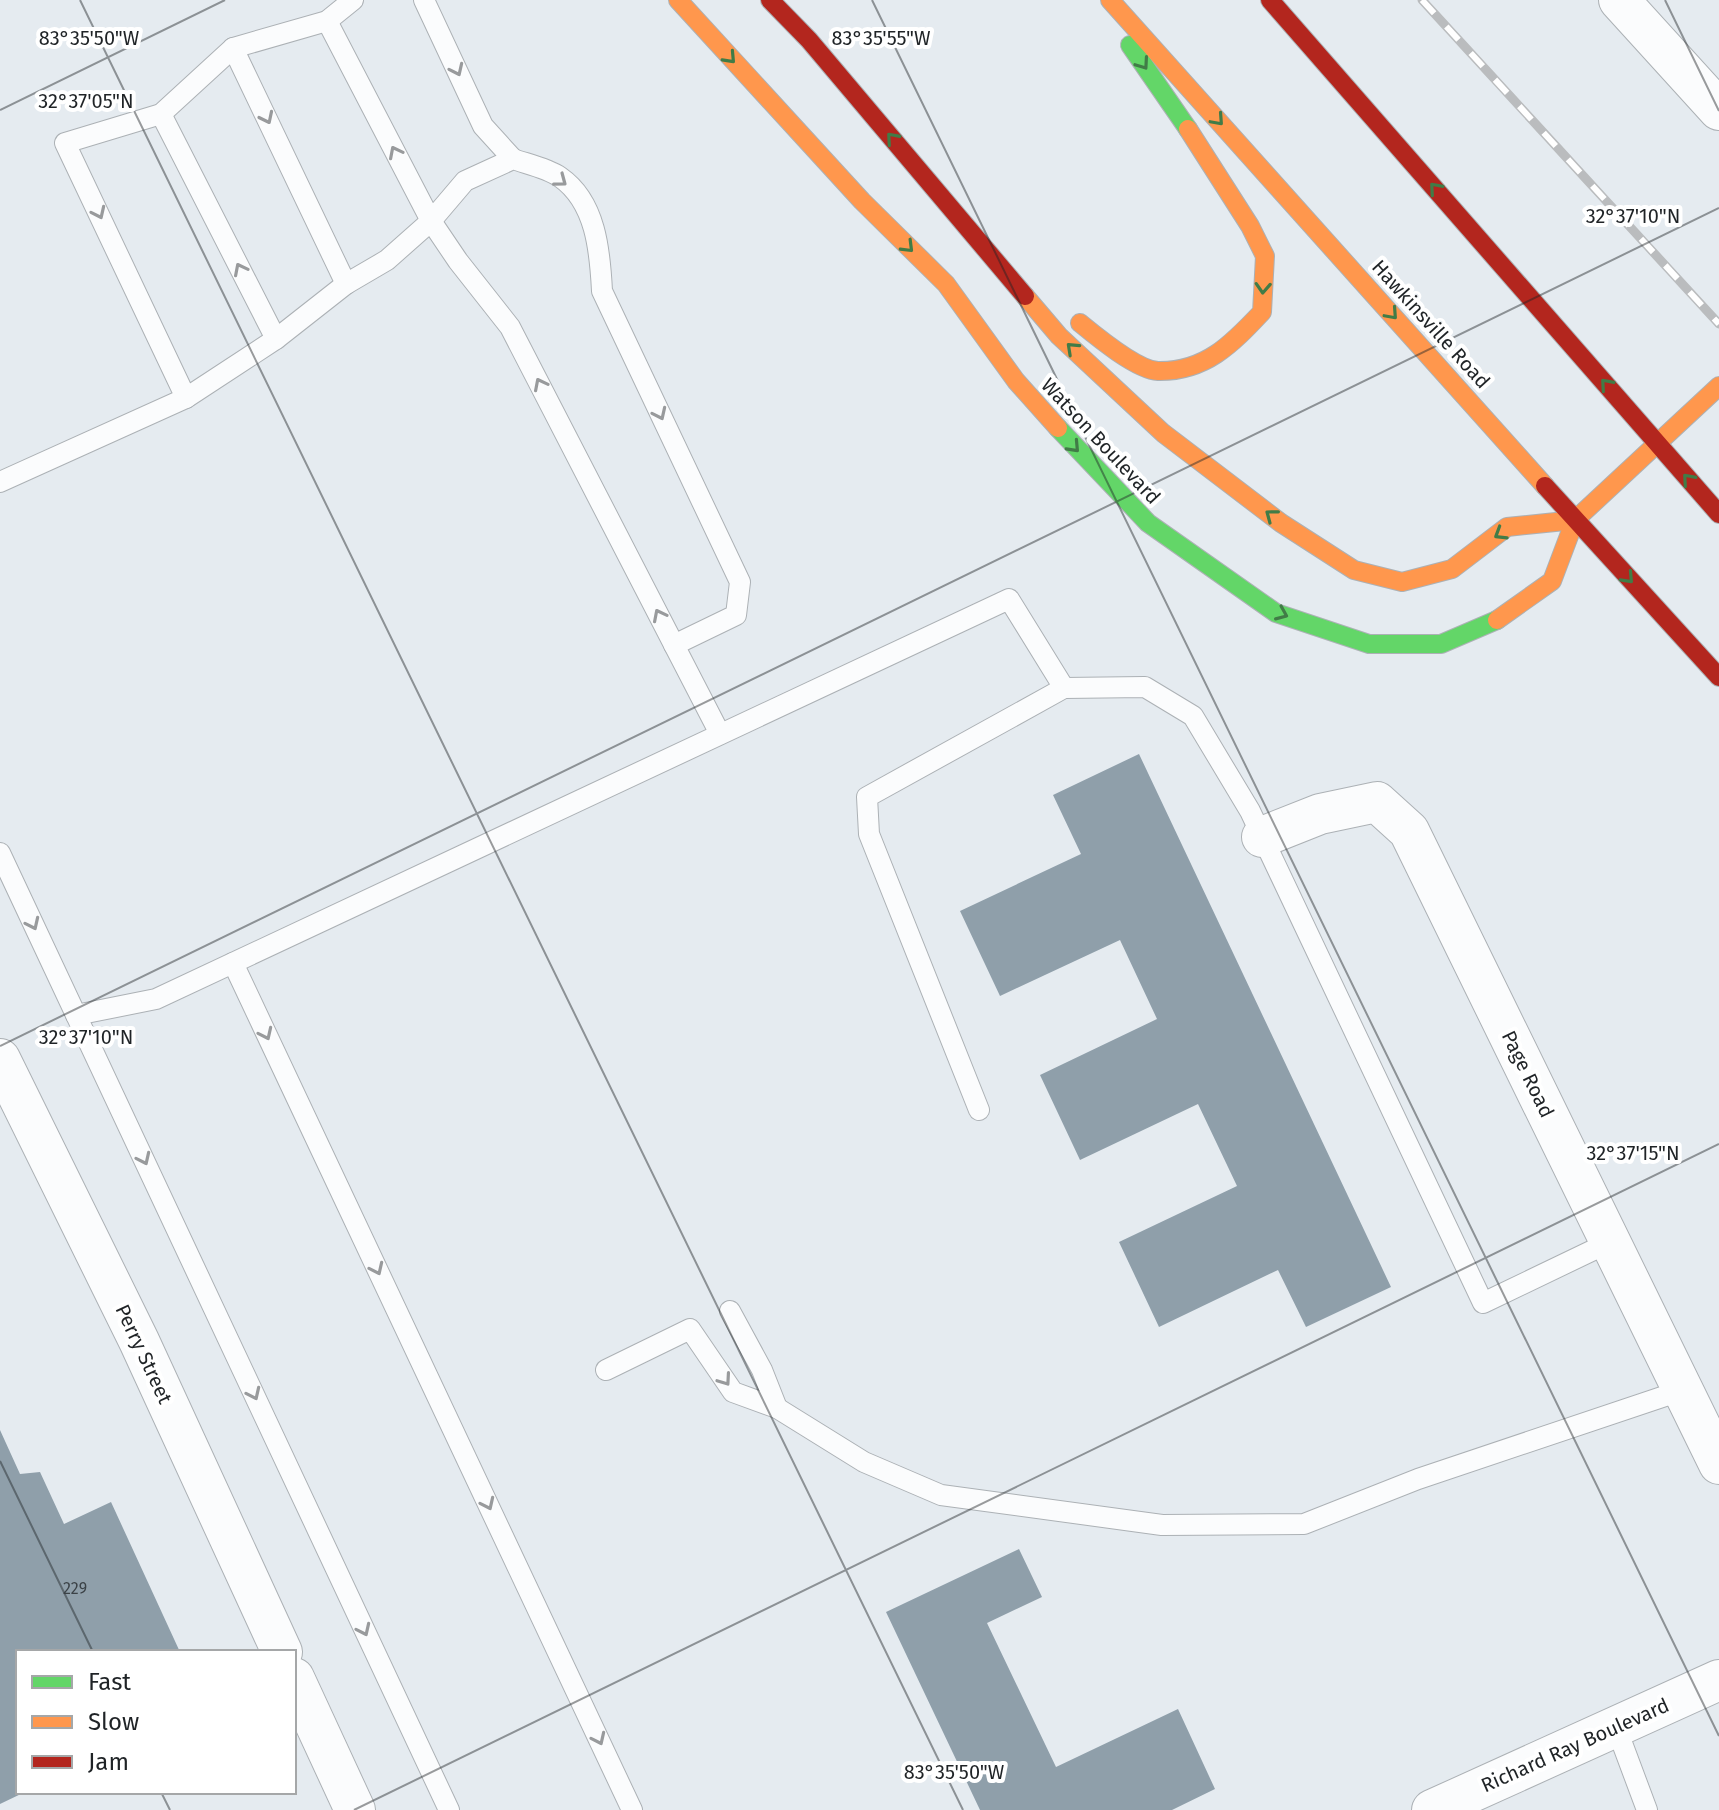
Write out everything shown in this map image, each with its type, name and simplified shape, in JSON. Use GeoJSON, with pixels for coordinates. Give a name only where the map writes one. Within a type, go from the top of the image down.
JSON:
{"type":"FeatureCollection","features":[{"type":"Feature","properties":{"kind":"street","name":"Watson Boulevard"},"geometry":{"type":"LineString","coordinates":[[678,0],[862,201],[946,284],[1016,381],[1148,523],[1276,613],[1369,644],[1441,644],[1490,625],[1552,581],[1575,520],[1719,386]]}},
{"type":"Feature","properties":{"kind":"street"},"geometry":{"type":"LineString","coordinates":[[770,0],[809,40],[1059,336],[1163,433],[1281,523],[1354,570],[1402,582],[1452,569],[1507,527],[1575,520]]}},
{"type":"Feature","properties":{"kind":"street"},"geometry":{"type":"LineString","coordinates":[[979,240],[1111,349],[1156,371],[1203,363],[1232,344],[1262,312],[1265,256],[1250,226],[1173,106],[1098,0]]}},
{"type":"Feature","properties":{"kind":"street","name":"Hawkinsville Road"},"geometry":{"type":"LineString","coordinates":[[1110,0],[1719,677]]}},
{"type":"Feature","properties":{"kind":"street"},"geometry":{"type":"LineString","coordinates":[[1270,0],[1719,514]]}},
{"type":"Feature","properties":{"kind":"street"},"geometry":{"type":"LineString","coordinates":[[1619,0],[1719,110]]}},
{"type":"Feature","properties":{"kind":"street","name":"Page Road"},"geometry":{"type":"LineString","coordinates":[[1262,837],[1320,814],[1377,802],[1409,831],[1719,1464]]}},
{"type":"Feature","properties":{"kind":"street","name":"Perry Street"},"geometry":{"type":"LineString","coordinates":[[0,1059],[139,1341],[281,1650]]}},
{"type":"Feature","properties":{"kind":"street","name":"Richard Ray Boulevard"},"geometry":{"type":"LineString","coordinates":[[1432,1810],[1719,1680]]}},
{"type":"Feature","properties":{"kind":"street"},"geometry":{"type":"LineString","coordinates":[[296,1682],[355,1810]]}},
{"type":"Feature","properties":{"kind":"lane"},"geometry":{"type":"LineString","coordinates":[[186,398],[65,143],[161,114],[233,48],[327,21],[353,0]]}},
{"type":"Feature","properties":{"kind":"lane"},"geometry":{"type":"LineString","coordinates":[[424,0],[483,126],[513,159],[559,176],[583,201],[600,247],[602,291],[740,582],[736,615],[674,645]]}},
{"type":"Feature","properties":{"kind":"lane"},"geometry":{"type":"LineString","coordinates":[[327,21],[431,221],[510,327],[720,734]]}},
{"type":"Feature","properties":{"kind":"lane"},"geometry":{"type":"LineString","coordinates":[[233,48],[346,284]]}},
{"type":"Feature","properties":{"kind":"lane"},"geometry":{"type":"LineString","coordinates":[[161,114],[276,339]]}},
{"type":"Feature","properties":{"kind":"lane"},"geometry":{"type":"LineString","coordinates":[[0,482],[186,398],[276,339],[346,284],[387,260],[431,221],[465,181],[513,159]]}},
{"type":"Feature","properties":{"kind":"lane"},"geometry":{"type":"LineString","coordinates":[[76,1015],[156,999],[1009,599],[1064,688]]}},
{"type":"Feature","properties":{"kind":"lane"},"geometry":{"type":"LineString","coordinates":[[979,1110],[869,834],[867,797],[1064,688],[1145,687],[1193,716],[1250,811],[1483,1303],[1610,1242]]}},
{"type":"Feature","properties":{"kind":"lane"},"geometry":{"type":"LineString","coordinates":[[0,853],[449,1810]]}},
{"type":"Feature","properties":{"kind":"lane"},"geometry":{"type":"LineString","coordinates":[[233,963],[632,1810]]}},
{"type":"Feature","properties":{"kind":"lane"},"geometry":{"type":"LineString","coordinates":[[730,1311],[762,1370],[777,1408]]}},
{"type":"Feature","properties":{"kind":"lane"},"geometry":{"type":"LineString","coordinates":[[606,1370],[690,1329],[733,1392],[777,1408],[864,1462],[941,1495],[1162,1525],[1304,1524],[1418,1479],[1683,1390]]}},
{"type":"Feature","properties":{"kind":"lane"},"geometry":{"type":"LineString","coordinates":[[1616,1727],[1647,1810]]}},
{"type":"Feature","properties":{"kind":"building"},"geometry":{"type":"Polygon","coordinates":[[[1139,754],[1391,1287],[1306,1327],[1278,1270],[1159,1327],[1119,1242],[1237,1186],[1198,1104],[1080,1160],[1040,1075],[1157,1019],[1120,940],[1000,996],[960,911],[1081,854],[1053,795],[1139,754]]]}},
{"type":"Feature","properties":{"kind":"building"},"geometry":{"type":"Polygon","coordinates":[[[0,1430],[20,1474],[40,1472],[64,1524],[111,1502],[179,1650],[16,1650],[16,1794],[21,1794],[0,1804],[0,1430]]]}},
{"type":"Feature","properties":{"kind":"building"},"geometry":{"type":"Polygon","coordinates":[[[1019,1549],[1042,1597],[987,1623],[1056,1767],[1178,1709],[1215,1789],[1172,1810],[980,1810],[886,1612],[1019,1549]]]}},
{"type":"Feature","properties":{"kind":"railway"},"geometry":{"type":"LineString","coordinates":[[1422,0],[1719,324]]}},
{"type":"Feature","properties":{"kind":"traffic: fast"},"geometry":{"type":"LineString","coordinates":[[1130,45],[1188,129]]}},
{"type":"Feature","properties":{"kind":"traffic: fast"},"geometry":{"type":"LineString","coordinates":[[1058,428],[1148,523],[1276,613],[1369,644],[1441,644],[1497,620]]}},
{"type":"Feature","properties":{"kind":"traffic: slow"},"geometry":{"type":"LineString","coordinates":[[678,0],[862,201],[946,284],[1016,381],[1058,428]]}},
{"type":"Feature","properties":{"kind":"traffic: slow"},"geometry":{"type":"LineString","coordinates":[[1110,0],[1545,486]]}},
{"type":"Feature","properties":{"kind":"traffic: slow"},"geometry":{"type":"LineString","coordinates":[[1080,323],[1139,365],[1158,371],[1175,370],[1190,367],[1216,354],[1262,312],[1265,256],[1250,226],[1188,129]]}},
{"type":"Feature","properties":{"kind":"traffic: slow"},"geometry":{"type":"LineString","coordinates":[[1025,296],[1059,336],[1163,433],[1281,523],[1354,570],[1402,582],[1452,569],[1507,527],[1575,520]]}},
{"type":"Feature","properties":{"kind":"traffic: slow"},"geometry":{"type":"LineString","coordinates":[[1497,620],[1552,581],[1575,520],[1719,386]]}},
{"type":"Feature","properties":{"kind":"traffic: jam"},"geometry":{"type":"LineString","coordinates":[[770,0],[809,40],[1025,296]]}},
{"type":"Feature","properties":{"kind":"traffic: jam"},"geometry":{"type":"LineString","coordinates":[[1270,0],[1719,514]]}},
{"type":"Feature","properties":{"kind":"traffic: jam"},"geometry":{"type":"LineString","coordinates":[[1545,486],[1719,677]]}}]}
